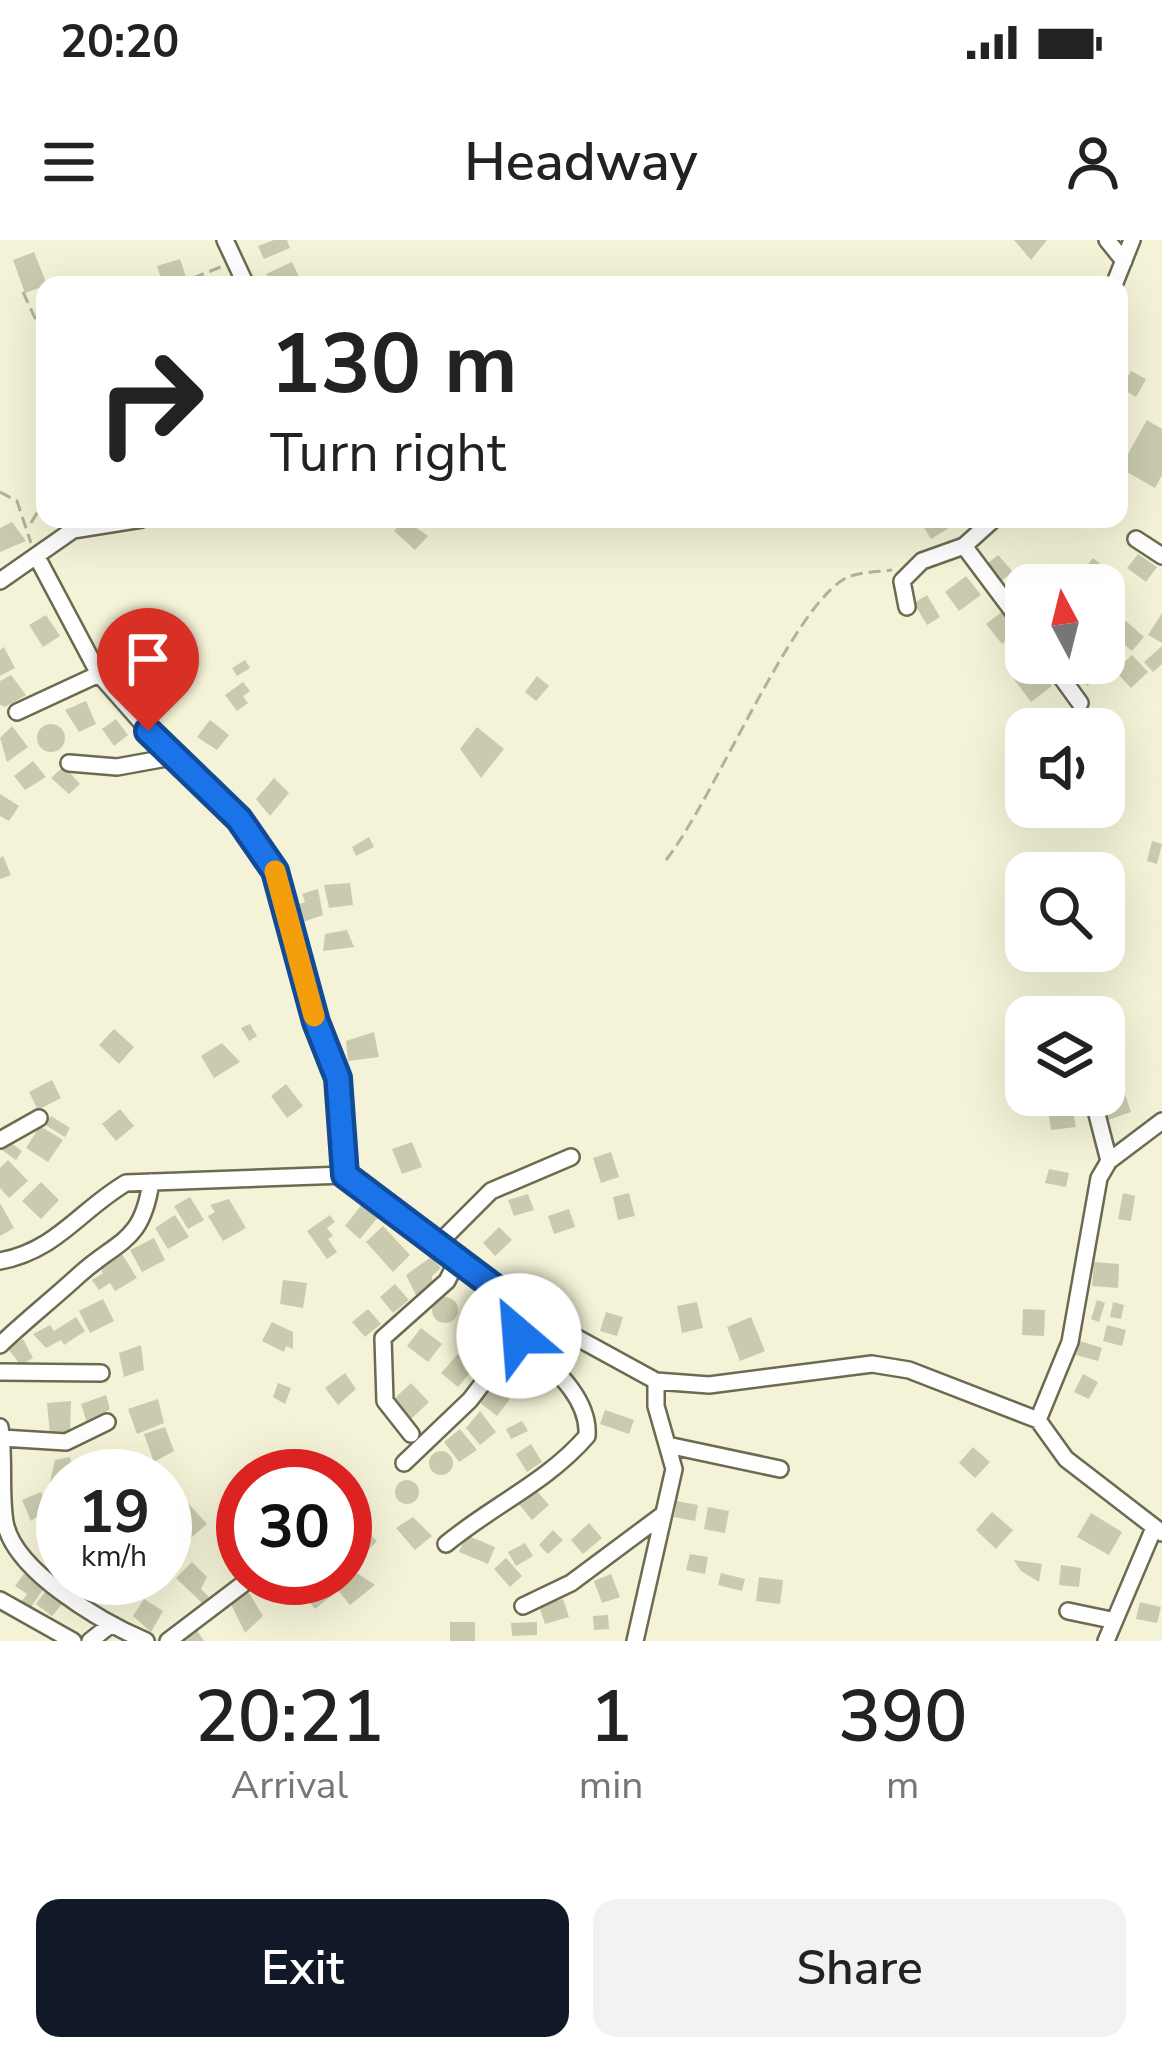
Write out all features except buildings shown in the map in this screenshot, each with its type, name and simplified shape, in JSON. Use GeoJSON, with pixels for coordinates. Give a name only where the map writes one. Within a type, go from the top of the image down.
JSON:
{"type":"FeatureCollection","features":[{"type":"Feature","properties":{"kind":"street"},"geometry":{"type":"LineString","coordinates":[[225,240],[242,276]]}},
{"type":"Feature","properties":{"kind":"street"},"geometry":{"type":"LineString","coordinates":[[1107,240],[1124,261]]}},
{"type":"Feature","properties":{"kind":"street"},"geometry":{"type":"LineString","coordinates":[[1118,276],[1132,240]]}},
{"type":"Feature","properties":{"kind":"street"},"geometry":{"type":"LineString","coordinates":[[0,580],[36,561],[73,530],[86,528]]}},
{"type":"Feature","properties":{"kind":"street"},"geometry":{"type":"LineString","coordinates":[[908,607],[902,581],[922,561],[964,546],[984,528]]}},
{"type":"Feature","properties":{"kind":"street"},"geometry":{"type":"LineString","coordinates":[[1136,538],[1162,556]]}},
{"type":"Feature","properties":{"kind":"street"},"geometry":{"type":"LineString","coordinates":[[964,546],[1005,601]]}},
{"type":"Feature","properties":{"kind":"street"},"geometry":{"type":"LineString","coordinates":[[36,561],[99,674],[172,758],[239,819],[275,871],[316,1022],[338,1078],[345,1175]]}},
{"type":"Feature","properties":{"kind":"street"},"geometry":{"type":"LineString","coordinates":[[17,712],[99,674]]}},
{"type":"Feature","properties":{"kind":"street"},"geometry":{"type":"LineString","coordinates":[[1066,684],[1080,703]]}},
{"type":"Feature","properties":{"kind":"street"},"geometry":{"type":"LineString","coordinates":[[69,763],[117,767],[172,758]]}},
{"type":"Feature","properties":{"kind":"street"},"geometry":{"type":"LineString","coordinates":[[1097,1116],[1108,1161]]}},
{"type":"Feature","properties":{"kind":"street"},"geometry":{"type":"LineString","coordinates":[[0,1140],[39,1118]]}},
{"type":"Feature","properties":{"kind":"street"},"geometry":{"type":"LineString","coordinates":[[1038,1420],[1070,1342],[1091,1202],[1108,1161],[1162,1121]]}},
{"type":"Feature","properties":{"kind":"street"},"geometry":{"type":"LineString","coordinates":[[439,1243],[491,1191],[571,1157]]}},
{"type":"Feature","properties":{"kind":"street"},"geometry":{"type":"LineString","coordinates":[[0,1261],[53,1244],[98,1199],[126,1183],[345,1175],[519,1306],[656,1382],[709,1385],[891,1366],[1038,1420],[1047,1440],[1066,1460],[1158,1531],[1111,1620],[1106,1641]]}},
{"type":"Feature","properties":{"kind":"street"},"geometry":{"type":"LineString","coordinates":[[0,1346],[78,1276],[124,1245],[141,1222],[151,1182]]}},
{"type":"Feature","properties":{"kind":"street"},"geometry":{"type":"LineString","coordinates":[[410,1434],[385,1401],[381,1342],[447,1281],[458,1259]]}},
{"type":"Feature","properties":{"kind":"street"},"geometry":{"type":"LineString","coordinates":[[404,1463],[470,1400],[519,1336],[519,1306]]}},
{"type":"Feature","properties":{"kind":"street"},"geometry":{"type":"LineString","coordinates":[[446,1544],[485,1513],[542,1481],[587,1436],[588,1418],[578,1400],[519,1336]]}},
{"type":"Feature","properties":{"kind":"street"},"geometry":{"type":"LineString","coordinates":[[0,1372],[101,1373]]}},
{"type":"Feature","properties":{"kind":"street"},"geometry":{"type":"LineString","coordinates":[[635,1641],[649,1597],[661,1516],[674,1469],[656,1406],[656,1382]]}},
{"type":"Feature","properties":{"kind":"street"},"geometry":{"type":"LineString","coordinates":[[2,1438],[66,1442],[107,1422]]}},
{"type":"Feature","properties":{"kind":"street"},"geometry":{"type":"LineString","coordinates":[[0,1427],[5,1521],[15,1547],[109,1626],[146,1641]]}},
{"type":"Feature","properties":{"kind":"street"},"geometry":{"type":"LineString","coordinates":[[671,1447],[780,1469]]}},
{"type":"Feature","properties":{"kind":"street"},"geometry":{"type":"LineString","coordinates":[[523,1606],[571,1582],[661,1516]]}},
{"type":"Feature","properties":{"kind":"street"},"geometry":{"type":"LineString","coordinates":[[0,1600],[73,1641]]}},
{"type":"Feature","properties":{"kind":"street"},"geometry":{"type":"LineString","coordinates":[[168,1641],[216,1604]]}},
{"type":"Feature","properties":{"kind":"street"},"geometry":{"type":"LineString","coordinates":[[1068,1611],[1111,1620]]}},
{"type":"Feature","properties":{"kind":"street"},"geometry":{"type":"LineString","coordinates":[[90,1641],[109,1626]]}},
{"type":"Feature","properties":{"kind":"path"},"geometry":{"type":"LineString","coordinates":[[198,276],[236,261]]}},
{"type":"Feature","properties":{"kind":"path"},"geometry":{"type":"LineString","coordinates":[[22,292],[36,317]]}},
{"type":"Feature","properties":{"kind":"path"},"geometry":{"type":"LineString","coordinates":[[0,492],[17,501],[36,561]]}},
{"type":"Feature","properties":{"kind":"path"},"geometry":{"type":"LineString","coordinates":[[28,527],[36,514]]}},
{"type":"Feature","properties":{"kind":"path"},"geometry":{"type":"LineString","coordinates":[[666,860],[690,831],[793,640],[829,593],[847,578],[922,561]]}},
{"type":"Feature","properties":{"kind":"slow traffic"},"geometry":{"type":"LineString","coordinates":[[275,871],[292,920],[314,1016]]}},
{"type":"Feature","properties":{"kind":"route"},"geometry":{"type":"LineString","coordinates":[[148,731],[239,819],[275,871],[316,1022],[338,1078],[345,1175],[519,1306],[519,1336]]}}]}
